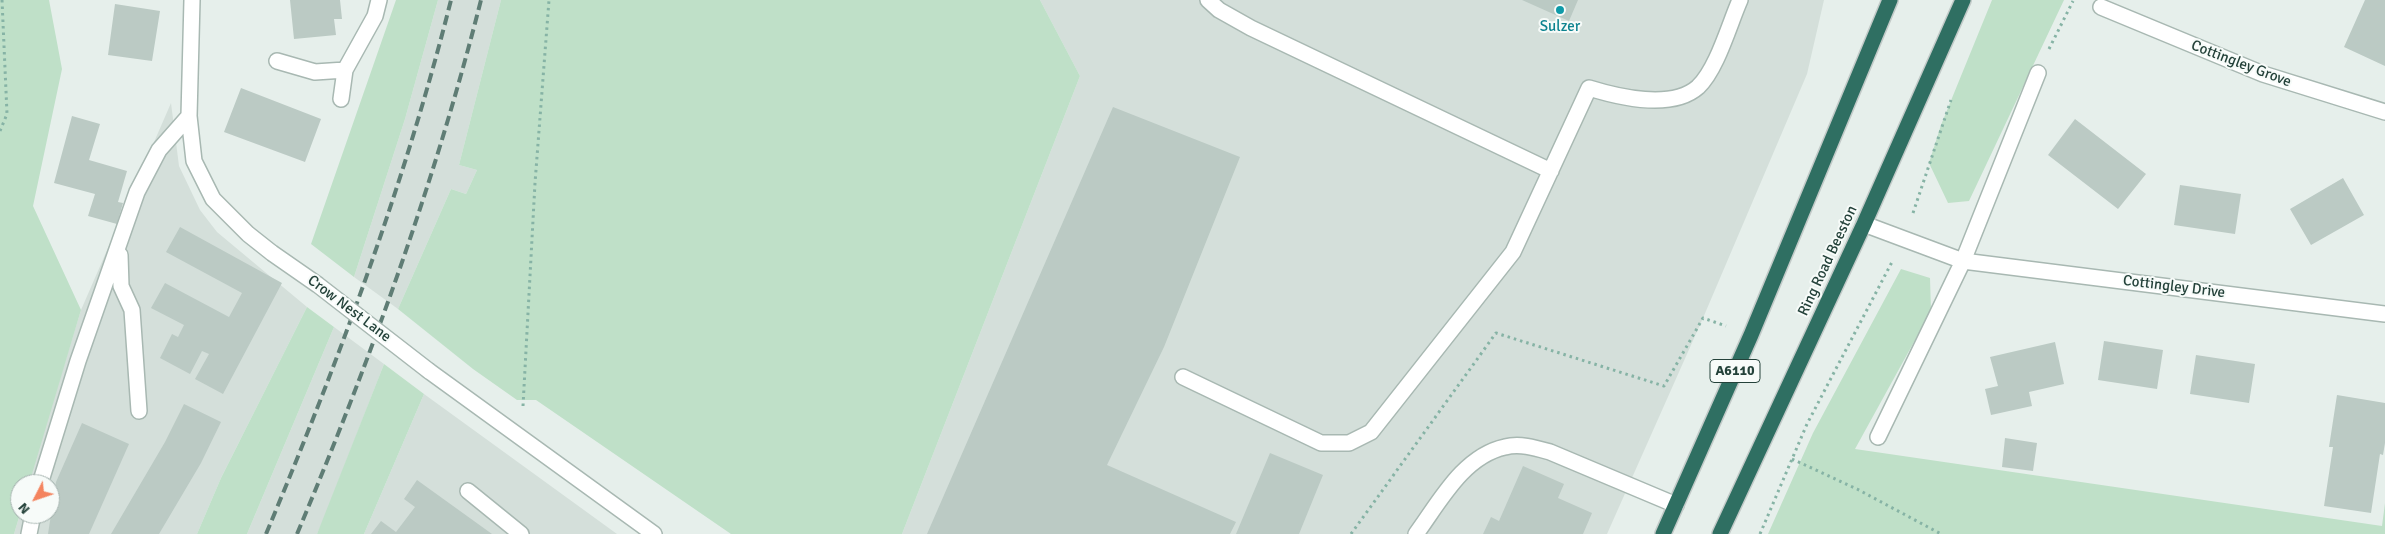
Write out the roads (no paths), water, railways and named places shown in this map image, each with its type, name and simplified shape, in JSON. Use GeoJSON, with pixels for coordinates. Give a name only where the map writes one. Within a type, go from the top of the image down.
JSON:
{"type":"FeatureCollection","features":[{"type":"Feature","properties":{"kind":"highway","name":"A6110"},"geometry":{"type":"LineString","coordinates":[[1663,534],[1751,335],[1890,0]]}},
{"type":"Feature","properties":{"kind":"highway","name":"Ring Road Beeston"},"geometry":{"type":"LineString","coordinates":[[1720,534],[1864,224],[1964,0]]}},
{"type":"Feature","properties":{"kind":"street","name":"Crow Nest Lane"},"geometry":{"type":"LineString","coordinates":[[192,0],[189,116],[194,161],[213,199],[248,234],[272,253],[318,285],[429,371],[654,534]]}},
{"type":"Feature","properties":{"kind":"street"},"geometry":{"type":"LineString","coordinates":[[340,99],[345,70],[375,16],[379,0]]}},
{"type":"Feature","properties":{"kind":"street"},"geometry":{"type":"LineString","coordinates":[[1208,0],[1219,10],[1251,28],[1551,171]]}},
{"type":"Feature","properties":{"kind":"street"},"geometry":{"type":"LineString","coordinates":[[1183,378],[1321,443],[1349,444],[1371,432],[1513,252],[1589,88],[1617,96],[1647,100],[1677,96],[1697,88],[1709,73],[1740,0]]}},
{"type":"Feature","properties":{"kind":"street","name":"Cottingley Grove"},"geometry":{"type":"LineString","coordinates":[[2101,8],[2263,74],[2385,112]]}},
{"type":"Feature","properties":{"kind":"street"},"geometry":{"type":"LineString","coordinates":[[277,61],[316,72],[345,70]]}},
{"type":"Feature","properties":{"kind":"street"},"geometry":{"type":"LineString","coordinates":[[1878,438],[1964,261],[2038,73]]}},
{"type":"Feature","properties":{"kind":"street"},"geometry":{"type":"LineString","coordinates":[[43,474],[78,361],[137,192],[160,150],[189,116]]}},
{"type":"Feature","properties":{"kind":"street","name":"Cottingley Drive"},"geometry":{"type":"LineString","coordinates":[[1864,224],[1964,261],[2385,314]]}},
{"type":"Feature","properties":{"kind":"street"},"geometry":{"type":"LineString","coordinates":[[120,244],[121,286],[132,310],[139,411]]}},
{"type":"Feature","properties":{"kind":"street"},"geometry":{"type":"LineString","coordinates":[[1416,534],[1462,472],[1483,457],[1505,447],[1529,446],[1550,452],[1676,505]]}},
{"type":"Feature","properties":{"kind":"street"},"geometry":{"type":"LineString","coordinates":[[468,491],[521,534]]}},
{"type":"Feature","properties":{"kind":"railway"},"geometry":{"type":"LineString","coordinates":[[266,534],[319,403],[369,270],[413,136],[451,0]]}},
{"type":"Feature","properties":{"kind":"railway"},"geometry":{"type":"LineString","coordinates":[[297,534],[350,403],[399,270],[443,136],[481,0]]}},
{"type":"Feature","properties":{"kind":"place","name":"Sulzer"},"geometry":{"type":"Point","coordinates":[1560,10]}}]}
